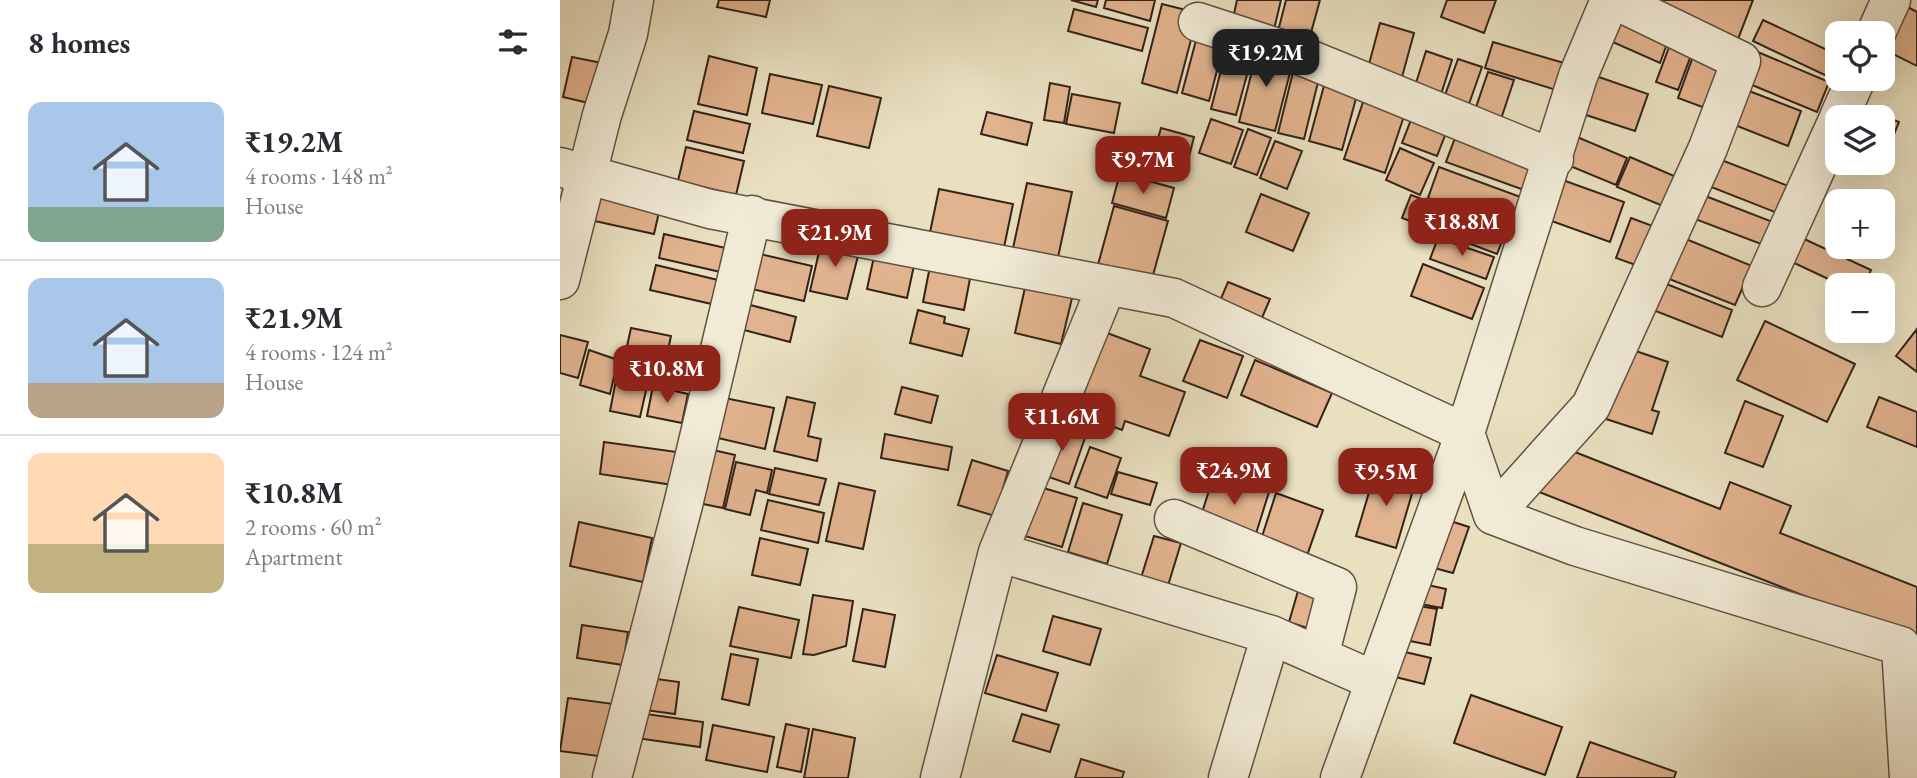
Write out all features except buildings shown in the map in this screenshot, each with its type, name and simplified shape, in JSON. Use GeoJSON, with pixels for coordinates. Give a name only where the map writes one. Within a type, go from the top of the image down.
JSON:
{"type":"FeatureCollection","features":[{"type":"Feature","properties":{"kind":"street"},"geometry":{"type":"LineString","coordinates":[[560,280],[574,170],[602,115],[628,34],[634,0]]}},
{"type":"Feature","properties":{"kind":"street"},"geometry":{"type":"LineString","coordinates":[[1340,778],[1465,433],[1554,159],[1578,76],[1610,0]]}},
{"type":"Feature","properties":{"kind":"street"},"geometry":{"type":"LineString","coordinates":[[1493,515],[1591,406],[1708,148],[1741,61],[1615,0]]}},
{"type":"Feature","properties":{"kind":"street"},"geometry":{"type":"LineString","coordinates":[[1882,21],[1891,0]]}},
{"type":"Feature","properties":{"kind":"street"},"geometry":{"type":"LineString","coordinates":[[1199,22],[1299,55],[1554,159]]}},
{"type":"Feature","properties":{"kind":"street"},"geometry":{"type":"LineString","coordinates":[[1762,287],[1825,147]]}},
{"type":"Feature","properties":{"kind":"street"},"geometry":{"type":"LineString","coordinates":[[574,170],[710,208],[1174,298],[1465,433],[1493,515]]}},
{"type":"Feature","properties":{"kind":"street"},"geometry":{"type":"LineString","coordinates":[[612,778],[683,505],[752,215]]}},
{"type":"Feature","properties":{"kind":"street"},"geometry":{"type":"LineString","coordinates":[[940,778],[998,552],[1107,285]]}},
{"type":"Feature","properties":{"kind":"street"},"geometry":{"type":"LineString","coordinates":[[1493,515],[1575,546],[1901,646],[1909,778]]}},
{"type":"Feature","properties":{"kind":"street"},"geometry":{"type":"LineString","coordinates":[[1174,519],[1337,587],[1319,656]]}},
{"type":"Feature","properties":{"kind":"street"},"geometry":{"type":"LineString","coordinates":[[998,552],[1271,635],[1375,681]]}},
{"type":"Feature","properties":{"kind":"street"},"geometry":{"type":"LineString","coordinates":[[1228,778],[1271,635]]}}]}
